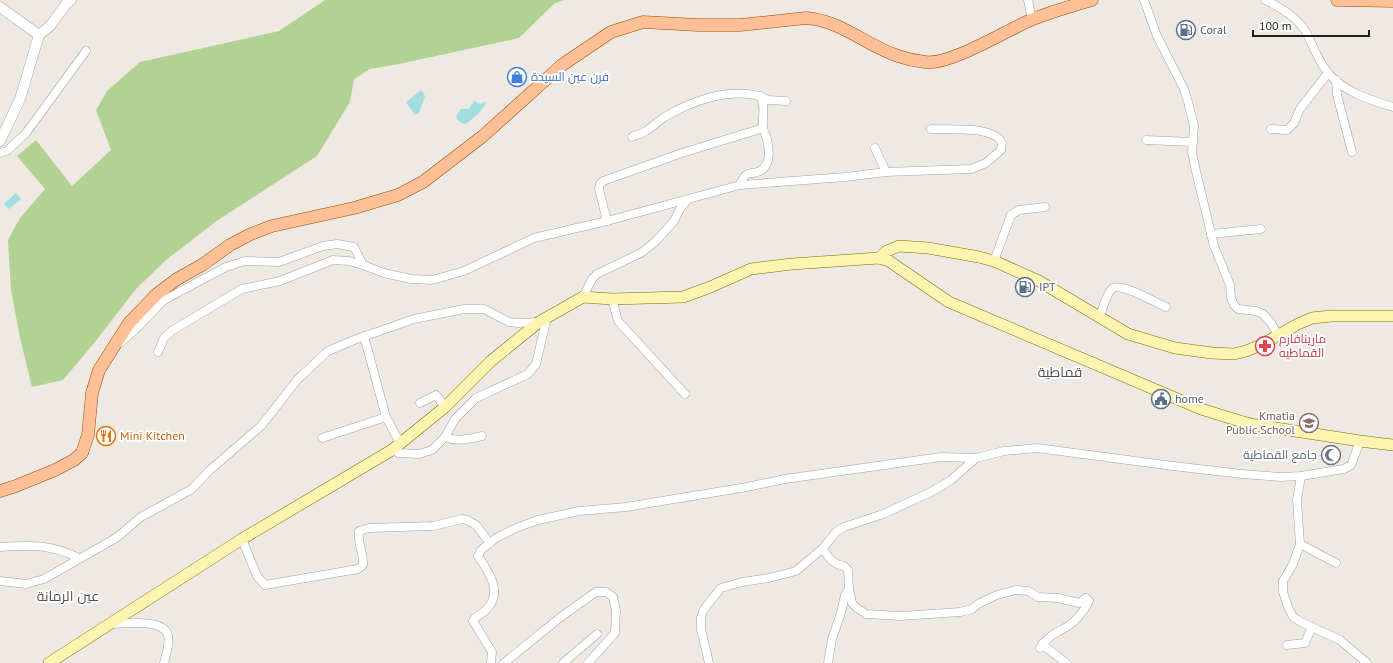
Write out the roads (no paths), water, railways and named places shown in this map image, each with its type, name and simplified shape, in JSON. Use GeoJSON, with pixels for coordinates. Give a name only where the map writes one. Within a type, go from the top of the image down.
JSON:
{"type":"FeatureCollection","features":[{"type":"Feature","properties":{"kind":"main road"},"geometry":{"type":"LineString","coordinates":[[0,491],[55,470],[74,460],[82,453],[88,435],[92,393],[99,370],[128,323],[157,294],[177,279],[251,234],[272,226],[354,208],[398,195],[424,182],[483,136],[562,65],[611,32],[643,22],[698,25],[740,25],[806,18],[832,24],[898,56],[927,63],[946,60],[979,46],[1032,20],[1092,0]]}},
{"type":"Feature","properties":{"kind":"main road"},"geometry":{"type":"LineString","coordinates":[[1336,0],[1393,1]]}},
{"type":"Feature","properties":{"kind":"main road"},"geometry":{"type":"LineString","coordinates":[[879,258],[887,251],[899,246],[928,248],[994,261],[1039,281],[1128,334],[1175,348],[1212,353],[1234,354],[1246,351],[1261,345],[1298,324],[1312,318],[1331,316],[1393,316]]}},
{"type":"Feature","properties":{"kind":"main road"},"geometry":{"type":"LineString","coordinates":[[49,663],[242,539],[396,447],[445,406],[491,361],[543,319],[583,297],[612,299],[683,297],[751,269],[792,264],[879,258],[889,261],[949,302],[1201,409],[1243,422],[1393,445]]}},
{"type":"Feature","properties":{"kind":"street"},"geometry":{"type":"LineString","coordinates":[[1028,0],[1032,20]]}},
{"type":"Feature","properties":{"kind":"street"},"geometry":{"type":"LineString","coordinates":[[1144,0],[1157,36],[1184,89],[1194,126],[1192,152],[1195,167],[1214,246],[1230,285],[1231,298],[1234,305],[1238,309],[1256,311],[1263,314],[1278,335]]}},
{"type":"Feature","properties":{"kind":"street"},"geometry":{"type":"LineString","coordinates":[[1265,0],[1287,12],[1300,23],[1306,31],[1328,73],[1340,84],[1358,94],[1393,108]]}},
{"type":"Feature","properties":{"kind":"street"},"geometry":{"type":"LineString","coordinates":[[0,141],[20,99],[39,35],[50,26],[67,1]]}},
{"type":"Feature","properties":{"kind":"street"},"geometry":{"type":"LineString","coordinates":[[0,8],[39,35]]}},
{"type":"Feature","properties":{"kind":"street"},"geometry":{"type":"LineString","coordinates":[[0,153],[7,151],[26,133],[86,51]]}},
{"type":"Feature","properties":{"kind":"street"},"geometry":{"type":"LineString","coordinates":[[1271,129],[1287,130],[1294,123],[1300,109],[1328,73]]}},
{"type":"Feature","properties":{"kind":"street"},"geometry":{"type":"LineString","coordinates":[[1336,80],[1338,95],[1352,152]]}},
{"type":"Feature","properties":{"kind":"street"},"geometry":{"type":"LineString","coordinates":[[632,137],[645,132],[663,118],[683,107],[708,97],[751,94],[768,100],[786,101]]}},
{"type":"Feature","properties":{"kind":"street"},"geometry":{"type":"LineString","coordinates":[[740,185],[746,174],[758,172],[764,168],[767,163],[769,152],[767,138],[763,128],[764,110],[760,96]]}},
{"type":"Feature","properties":{"kind":"street"},"geometry":{"type":"LineString","coordinates":[[607,221],[600,188],[600,184],[603,181],[682,153],[763,128]]}},
{"type":"Feature","properties":{"kind":"street"},"geometry":{"type":"LineString","coordinates":[[158,352],[164,338],[172,330],[242,289],[280,280],[333,260],[349,261],[384,273],[411,279],[425,281],[432,280],[464,270],[534,238],[607,221],[740,185],[846,177],[886,172],[971,169],[986,163],[1000,150],[1002,143],[997,136],[990,134],[965,130],[931,129]]}},
{"type":"Feature","properties":{"kind":"street"},"geometry":{"type":"LineString","coordinates":[[1146,140],[1193,142]]}},
{"type":"Feature","properties":{"kind":"street"},"geometry":{"type":"LineString","coordinates":[[875,148],[886,172]]}},
{"type":"Feature","properties":{"kind":"street"},"geometry":{"type":"LineString","coordinates":[[583,297],[592,279],[597,274],[641,253],[656,241],[674,221],[680,209],[687,200]]}},
{"type":"Feature","properties":{"kind":"street"},"geometry":{"type":"LineString","coordinates":[[994,261],[1011,215],[1019,210],[1045,207]]}},
{"type":"Feature","properties":{"kind":"street"},"geometry":{"type":"LineString","coordinates":[[1211,234],[1261,230]]}},
{"type":"Feature","properties":{"kind":"street"},"geometry":{"type":"LineString","coordinates":[[110,351],[137,328],[164,300],[226,267],[245,261],[279,262],[324,246],[337,244],[354,246],[363,265]]}},
{"type":"Feature","properties":{"kind":"street"},"geometry":{"type":"LineString","coordinates":[[1100,317],[1109,293],[1112,289],[1119,287],[1166,307]]}},
{"type":"Feature","properties":{"kind":"street"},"geometry":{"type":"LineString","coordinates":[[612,299],[618,321],[685,394]]}},
{"type":"Feature","properties":{"kind":"street"},"geometry":{"type":"LineString","coordinates":[[0,581],[26,584],[44,579],[116,538],[141,517],[192,489],[210,470],[261,426],[298,379],[328,351],[364,336],[414,319],[464,308],[484,309],[509,322],[518,323],[543,319],[536,364],[528,374],[476,398],[455,419],[445,437],[432,450],[419,454],[398,453],[386,418],[364,336]]}},
{"type":"Feature","properties":{"kind":"street"},"geometry":{"type":"LineString","coordinates":[[420,403],[436,395],[445,406]]}},
{"type":"Feature","properties":{"kind":"street"},"geometry":{"type":"LineString","coordinates":[[322,438],[386,418]]}},
{"type":"Feature","properties":{"kind":"street"},"geometry":{"type":"LineString","coordinates":[[445,437],[464,440],[482,436]]}},
{"type":"Feature","properties":{"kind":"street"},"geometry":{"type":"LineString","coordinates":[[588,663],[615,633],[616,611],[613,597],[606,592],[596,592],[533,638],[502,663],[492,652],[473,621],[475,617],[485,612],[495,597],[492,579],[478,556],[481,550],[496,538],[516,528],[538,520],[579,511],[626,507],[747,487],[785,479],[941,457],[976,458],[1004,451],[1037,448],[1242,474],[1301,476],[1332,472],[1351,465],[1360,441]]}},
{"type":"Feature","properties":{"kind":"street"},"geometry":{"type":"LineString","coordinates":[[709,663],[701,629],[701,618],[703,611],[721,588],[742,582],[769,578],[796,571],[823,548],[836,532],[844,527],[883,514],[931,492],[951,480],[976,458]]}},
{"type":"Feature","properties":{"kind":"street"},"geometry":{"type":"LineString","coordinates":[[1301,476],[1297,500],[1300,544],[1293,564],[1283,580],[1283,592],[1293,617],[1340,640],[1367,663]]}},
{"type":"Feature","properties":{"kind":"street"},"geometry":{"type":"LineString","coordinates":[[242,539],[257,576],[265,585],[358,569],[363,565],[364,557],[358,535],[359,531],[369,528],[434,526],[467,520],[476,525],[490,543]]}},
{"type":"Feature","properties":{"kind":"street"},"geometry":{"type":"LineString","coordinates":[[1300,544],[1336,563]]}},
{"type":"Feature","properties":{"kind":"street"},"geometry":{"type":"LineString","coordinates":[[0,547],[44,546],[64,550],[79,558]]}},
{"type":"Feature","properties":{"kind":"street"},"geometry":{"type":"LineString","coordinates":[[823,548],[828,558],[836,565],[844,566],[848,570],[849,589],[852,603],[866,614],[901,616],[960,612],[972,609],[978,604],[997,595],[1016,590],[1028,591],[1038,598],[1058,598],[1079,603],[1086,598],[1089,601],[1078,617],[1068,626],[1055,633],[1041,646],[1066,663]]}},
{"type":"Feature","properties":{"kind":"street"},"geometry":{"type":"LineString","coordinates":[[828,663],[832,639],[841,613],[845,595],[849,589]]}},
{"type":"Feature","properties":{"kind":"street"},"geometry":{"type":"LineString","coordinates":[[109,624],[156,624],[164,628],[168,636],[168,646],[164,663]]}},
{"type":"Feature","properties":{"kind":"street"},"geometry":{"type":"LineString","coordinates":[[1287,645],[1305,643],[1312,627]]}},
{"type":"Feature","properties":{"kind":"street"},"geometry":{"type":"LineString","coordinates":[[563,663],[597,634]]}},
{"type":"Feature","properties":{"kind":"street"},"geometry":{"type":"LineString","coordinates":[[491,663],[492,652]]}},
{"type":"Feature","properties":{"kind":"water"},"geometry":{"type":"Polygon","coordinates":[[[421,90],[425,96],[419,113],[415,115],[406,102],[421,90]]]}},
{"type":"Feature","properties":{"kind":"water"},"geometry":{"type":"Polygon","coordinates":[[[475,100],[481,104],[486,101],[485,105],[478,114],[466,124],[458,120],[456,116],[461,109],[469,109],[475,100]]]}},
{"type":"Feature","properties":{"kind":"water"},"geometry":{"type":"Polygon","coordinates":[[[16,193],[21,199],[9,209],[4,204],[16,193]]]}},
{"type":"Feature","properties":{"kind":"place","name":"Coral"},"geometry":{"type":"Point","coordinates":[1186,30]}},
{"type":"Feature","properties":{"kind":"place","name":"فرن عين السيدة"},"geometry":{"type":"Point","coordinates":[517,77]}},
{"type":"Feature","properties":{"kind":"place","name":"IPT"},"geometry":{"type":"Point","coordinates":[1025,287]}},
{"type":"Feature","properties":{"kind":"place","name":"مارينافارم القماطيه"},"geometry":{"type":"Point","coordinates":[1265,346]}},
{"type":"Feature","properties":{"kind":"place","name":"home"},"geometry":{"type":"Point","coordinates":[1161,399]}},
{"type":"Feature","properties":{"kind":"place","name":"Kmatia Public School"},"geometry":{"type":"Point","coordinates":[1309,423]}},
{"type":"Feature","properties":{"kind":"place","name":"Mini Kitchen"},"geometry":{"type":"Point","coordinates":[106,436]}},
{"type":"Feature","properties":{"kind":"place","name":"جامع القماطية"},"geometry":{"type":"Point","coordinates":[1331,455]}},
{"type":"Feature","properties":{"kind":"district","name":"قماطية"},"geometry":{"type":"Point","coordinates":[1060,372]}},
{"type":"Feature","properties":{"kind":"district","name":"عين الرمانة"},"geometry":{"type":"Point","coordinates":[68,596]}}]}
